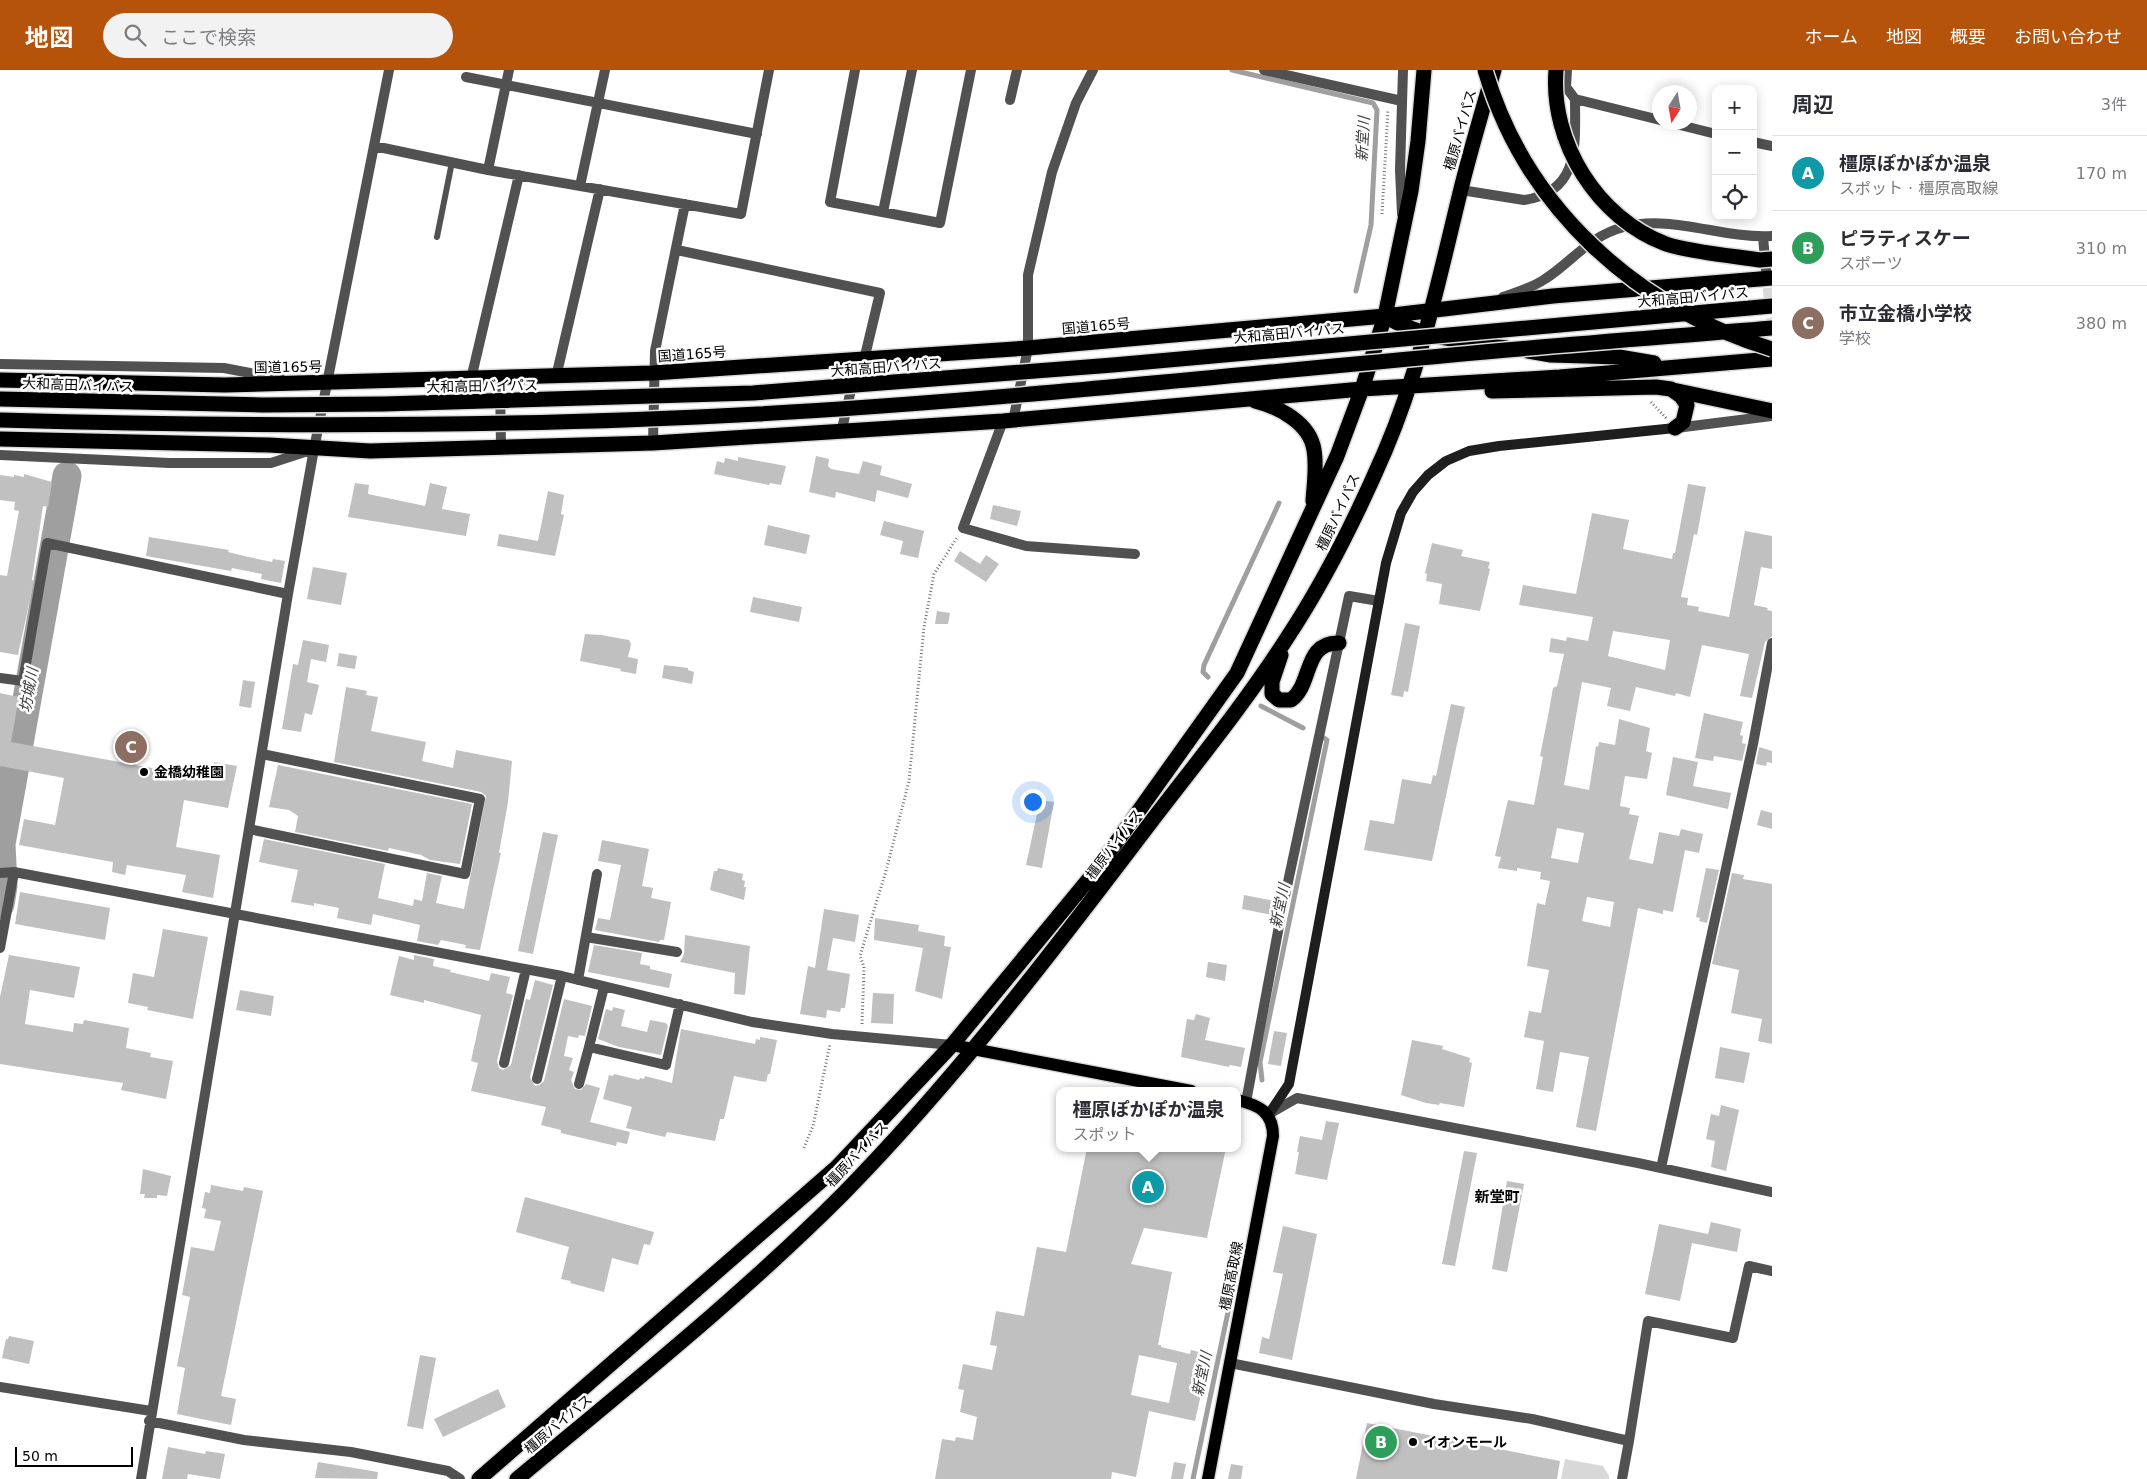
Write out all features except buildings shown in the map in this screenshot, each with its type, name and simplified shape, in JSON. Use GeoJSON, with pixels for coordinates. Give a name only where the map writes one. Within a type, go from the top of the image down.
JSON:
{"type":"FeatureCollection","features":[{"type":"Feature","properties":{"kind":"highway","name":"橿原バイパス"},"geometry":{"type":"LineString","coordinates":[[479,1479],[837,1167],[952,1045],[1098,868],[1237,673],[1337,456],[1362,389],[1385,316],[1402,237],[1418,141],[1424,70]]}},
{"type":"Feature","properties":{"kind":"highway"},"geometry":{"type":"LineString","coordinates":[[1484,70],[1494,101],[1513,143],[1534,178],[1571,226],[1651,293],[1699,321],[1747,342],[1772,350]]}},
{"type":"Feature","properties":{"kind":"highway","name":"橿原バイパス"},"geometry":{"type":"LineString","coordinates":[[517,1479],[683,1341],[776,1259],[884,1150],[1011,1003],[1100,889],[1287,639],[1336,556],[1385,451],[1411,387],[1432,311],[1460,190],[1494,70]]}},
{"type":"Feature","properties":{"kind":"highway"},"geometry":{"type":"LineString","coordinates":[[1556,70],[1554,86],[1558,118],[1571,155],[1596,193],[1628,223],[1666,244],[1760,260],[1770,269]]}},
{"type":"Feature","properties":{"kind":"highway","name":"国道165号"},"geometry":{"type":"LineString","coordinates":[[0,380],[225,385],[500,379],[653,373],[861,360],[1028,348],[1385,316],[1770,269]]}},
{"type":"Feature","properties":{"kind":"highway","name":"大和高田バイパス"},"geometry":{"type":"LineString","coordinates":[[0,399],[128,404],[375,404],[753,393],[1113,365],[1772,306]]}},
{"type":"Feature","properties":{"kind":"highway"},"geometry":{"type":"LineString","coordinates":[[1385,316],[1410,330],[1426,334],[1544,354],[1619,358],[1678,367]]}},
{"type":"Feature","properties":{"kind":"highway"},"geometry":{"type":"LineString","coordinates":[[0,420],[261,426],[512,423],[756,414],[1125,386],[1466,353],[1772,328]]}},
{"type":"Feature","properties":{"kind":"highway"},"geometry":{"type":"LineString","coordinates":[[0,439],[269,445],[314,449],[370,450],[653,443],[840,433],[1008,421],[1362,389],[1411,387],[1772,359]]}},
{"type":"Feature","properties":{"kind":"highway"},"geometry":{"type":"LineString","coordinates":[[1411,387],[1486,392],[1638,387],[1671,389],[1772,411]]}},
{"type":"Feature","properties":{"kind":"highway"},"geometry":{"type":"LineString","coordinates":[[1671,389],[1682,396],[1687,405],[1683,422],[1675,428]]}},
{"type":"Feature","properties":{"kind":"highway"},"geometry":{"type":"LineString","coordinates":[[1249,399],[1270,405],[1286,414],[1304,429],[1310,438],[1315,459],[1313,510]]}},
{"type":"Feature","properties":{"kind":"highway"},"geometry":{"type":"LineString","coordinates":[[1287,639],[1271,688],[1272,694],[1280,700],[1291,700],[1299,692],[1310,662],[1316,652],[1326,644],[1339,642]]}},
{"type":"Feature","properties":{"kind":"main road"},"geometry":{"type":"LineString","coordinates":[[952,1045],[1171,1087]]}},
{"type":"Feature","properties":{"kind":"main road"},"geometry":{"type":"LineString","coordinates":[[1241,1101],[1269,1114]]}},
{"type":"Feature","properties":{"kind":"main road","name":"橿原高取線"},"geometry":{"type":"LineString","coordinates":[[1208,1479],[1274,1136],[1273,1124],[1269,1114]]}},
{"type":"Feature","properties":{"kind":"street"},"geometry":{"type":"LineString","coordinates":[[141,1479],[288,594],[314,449],[389,70]]}},
{"type":"Feature","properties":{"kind":"street"},"geometry":{"type":"LineString","coordinates":[[488,170],[509,70]]}},
{"type":"Feature","properties":{"kind":"street"},"geometry":{"type":"LineString","coordinates":[[580,186],[605,70]]}},
{"type":"Feature","properties":{"kind":"street"},"geometry":{"type":"LineString","coordinates":[[374,146],[488,170],[741,214],[769,70]]}},
{"type":"Feature","properties":{"kind":"street"},"geometry":{"type":"LineString","coordinates":[[855,70],[830,202],[940,223],[971,70]]}},
{"type":"Feature","properties":{"kind":"street"},"geometry":{"type":"LineString","coordinates":[[883,212],[912,70]]}},
{"type":"Feature","properties":{"kind":"street"},"geometry":{"type":"LineString","coordinates":[[1010,100],[1017,70]]}},
{"type":"Feature","properties":{"kind":"street"},"geometry":{"type":"LineString","coordinates":[[1093,70],[1076,103],[1052,172],[1028,275],[1028,348],[1008,421],[963,528],[1026,546],[1135,554]]}},
{"type":"Feature","properties":{"kind":"street"},"geometry":{"type":"LineString","coordinates":[[1264,70],[1402,101]]}},
{"type":"Feature","properties":{"kind":"street"},"geometry":{"type":"LineString","coordinates":[[1402,237],[1400,170],[1404,70]]}},
{"type":"Feature","properties":{"kind":"street"},"geometry":{"type":"LineString","coordinates":[[1567,70],[1566,87],[1575,98],[1652,118]]}},
{"type":"Feature","properties":{"kind":"street"},"geometry":{"type":"LineString","coordinates":[[466,77],[757,134]]}},
{"type":"Feature","properties":{"kind":"street"},"geometry":{"type":"LineString","coordinates":[[1460,190],[1524,200],[1554,189],[1568,173],[1572,162],[1575,148],[1575,98]]}},
{"type":"Feature","properties":{"kind":"street"},"geometry":{"type":"LineString","coordinates":[[1697,129],[1712,133]]}},
{"type":"Feature","properties":{"kind":"street"},"geometry":{"type":"LineString","coordinates":[[1757,143],[1772,146]]}},
{"type":"Feature","properties":{"kind":"street"},"geometry":{"type":"LineString","coordinates":[[471,379],[519,175]]}},
{"type":"Feature","properties":{"kind":"street"},"geometry":{"type":"LineString","coordinates":[[556,377],[600,189]]}},
{"type":"Feature","properties":{"kind":"street"},"geometry":{"type":"LineString","coordinates":[[653,443],[653,373],[655,351],[685,204]]}},
{"type":"Feature","properties":{"kind":"street"},"geometry":{"type":"LineString","coordinates":[[1483,304],[1537,284],[1595,239],[1625,226],[1658,223],[1728,235],[1767,237],[1770,269]]}},
{"type":"Feature","properties":{"kind":"street"},"geometry":{"type":"LineString","coordinates":[[677,250],[880,293],[840,433]]}},
{"type":"Feature","properties":{"kind":"street"},"geometry":{"type":"LineString","coordinates":[[0,364],[224,368],[302,382]]}},
{"type":"Feature","properties":{"kind":"street"},"geometry":{"type":"LineString","coordinates":[[500,379],[501,447]]}},
{"type":"Feature","properties":{"kind":"street"},"geometry":{"type":"LineString","coordinates":[[1269,1114],[1289,1084],[1386,563],[1401,513],[1413,492],[1423,480],[1446,461],[1469,451],[1499,446],[1772,416]]}},
{"type":"Feature","properties":{"kind":"street"},"geometry":{"type":"LineString","coordinates":[[0,455],[169,463],[271,463],[314,449]]}},
{"type":"Feature","properties":{"kind":"street"},"geometry":{"type":"LineString","coordinates":[[0,678],[23,681],[47,544],[288,594]]}},
{"type":"Feature","properties":{"kind":"street"},"geometry":{"type":"LineString","coordinates":[[1241,1101],[1349,596],[1379,601]]}},
{"type":"Feature","properties":{"kind":"street"},"geometry":{"type":"LineString","coordinates":[[1661,1168],[1751,754],[1772,643]]}},
{"type":"Feature","properties":{"kind":"street"},"geometry":{"type":"LineString","coordinates":[[249,829],[464,874],[480,799],[262,754]]}},
{"type":"Feature","properties":{"kind":"street"},"geometry":{"type":"LineString","coordinates":[[0,948],[7,873],[562,976],[752,1022],[832,1034],[952,1045]]}},
{"type":"Feature","properties":{"kind":"street"},"geometry":{"type":"LineString","coordinates":[[578,980],[597,874]]}},
{"type":"Feature","properties":{"kind":"street"},"geometry":{"type":"LineString","coordinates":[[586,937],[677,952]]}},
{"type":"Feature","properties":{"kind":"street"},"geometry":{"type":"LineString","coordinates":[[504,1063],[526,969]]}},
{"type":"Feature","properties":{"kind":"street"},"geometry":{"type":"LineString","coordinates":[[537,1079],[562,976]]}},
{"type":"Feature","properties":{"kind":"street"},"geometry":{"type":"LineString","coordinates":[[579,1084],[604,987]]}},
{"type":"Feature","properties":{"kind":"street"},"geometry":{"type":"LineString","coordinates":[[589,1047],[666,1065],[680,1004]]}},
{"type":"Feature","properties":{"kind":"street"},"geometry":{"type":"LineString","coordinates":[[1269,1114],[1297,1098],[1661,1168],[1772,1192]]}},
{"type":"Feature","properties":{"kind":"street"},"geometry":{"type":"LineString","coordinates":[[1622,1479],[1648,1321],[1734,1338],[1749,1266],[1772,1271]]}},
{"type":"Feature","properties":{"kind":"street"},"geometry":{"type":"LineString","coordinates":[[1230,1363],[1434,1404],[1532,1419],[1629,1441]]}},
{"type":"Feature","properties":{"kind":"street"},"geometry":{"type":"LineString","coordinates":[[0,1387],[150,1416],[244,1440],[351,1452],[448,1471],[460,1479]]}},
{"type":"Feature","properties":{"kind":"lane"},"geometry":{"type":"LineString","coordinates":[[437,237],[452,162]]}},
{"type":"Feature","properties":{"kind":"path"},"geometry":{"type":"LineString","coordinates":[[1382,214],[1387,114],[1391,98]]}},
{"type":"Feature","properties":{"kind":"path"},"geometry":{"type":"LineString","coordinates":[[862,1037],[864,967],[860,956],[886,871],[909,781],[924,626],[934,574],[963,528]]}},
{"type":"Feature","properties":{"kind":"path"},"geometry":{"type":"LineString","coordinates":[[804,1148],[813,1126],[832,1034]]}},
{"type":"Feature","properties":{"kind":"shaded area"},"geometry":{"type":"Polygon","coordinates":[[[1565,1459],[1603,1466],[1609,1479],[1561,1479],[1565,1459]]]}},
{"type":"Feature","properties":{"kind":"waterway","name":"新堂川"},"geometry":{"type":"LineString","coordinates":[[1232,70],[1373,103],[1377,110],[1371,225],[1356,291]]}},
{"type":"Feature","properties":{"kind":"waterway","name":"坊城川"},"geometry":{"type":"LineString","coordinates":[[0,904],[3,886],[1,844],[67,476]]}},
{"type":"Feature","properties":{"kind":"waterway","name":"新堂川"},"geometry":{"type":"LineString","coordinates":[[1208,677],[1203,672],[1204,665],[1279,503]]}},
{"type":"Feature","properties":{"kind":"waterway","name":"新堂川"},"geometry":{"type":"LineString","coordinates":[[1261,706],[1303,728]]}},
{"type":"Feature","properties":{"kind":"waterway","name":"新堂川"},"geometry":{"type":"LineString","coordinates":[[1262,1080],[1260,1062],[1327,740],[1324,738]]}},
{"type":"Feature","properties":{"kind":"waterway","name":"新堂川"},"geometry":{"type":"LineString","coordinates":[[1193,1479],[1236,1274]]}},
{"type":"Feature","properties":{"kind":"tunnel"},"geometry":{"type":"LineString","coordinates":[[1766,273],[1772,326]]}},
{"type":"Feature","properties":{"kind":"place","name":"市立金橋小学校"},"geometry":{"type":"Point","coordinates":[131,747]}},
{"type":"Feature","properties":{"kind":"place","name":"金橋幼稚園"},"geometry":{"type":"Point","coordinates":[144,772]}},
{"type":"Feature","properties":{"kind":"place","name":"橿原ぽかぽか温泉"},"geometry":{"type":"Point","coordinates":[1148,1187]}},
{"type":"Feature","properties":{"kind":"place","name":"ピラティスケー"},"geometry":{"type":"Point","coordinates":[1381,1442]}},
{"type":"Feature","properties":{"kind":"place","name":"イオンモール"},"geometry":{"type":"Point","coordinates":[1413,1442]}},
{"type":"Feature","properties":{"kind":"district","name":"新堂町"},"geometry":{"type":"Point","coordinates":[1497,1197]}}]}
